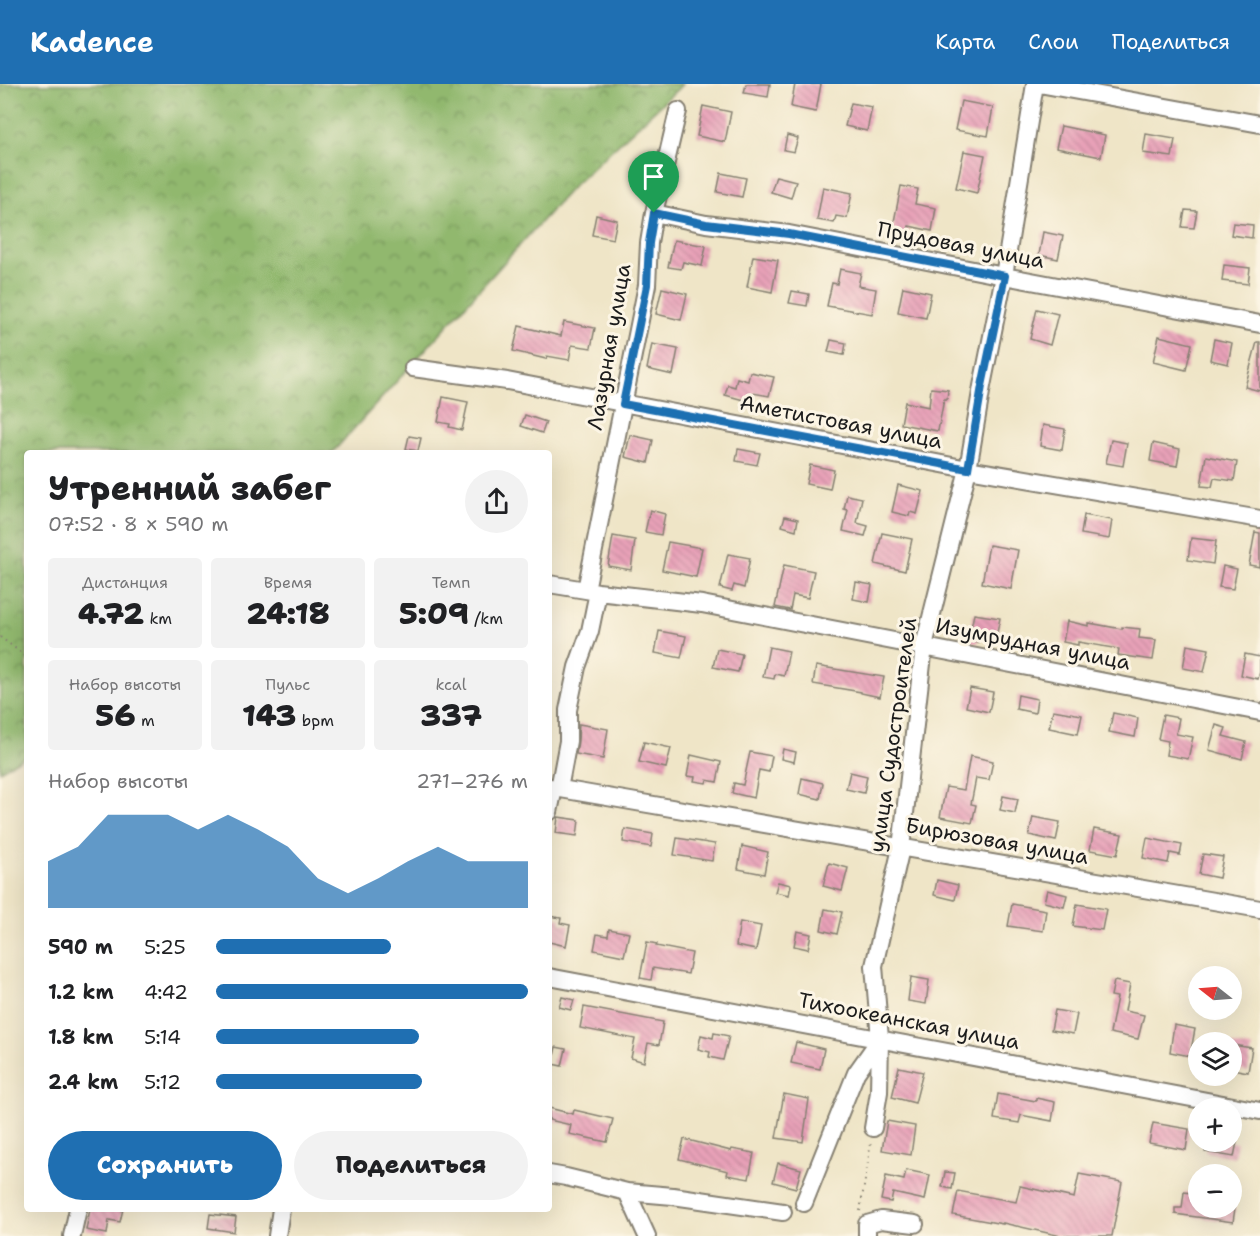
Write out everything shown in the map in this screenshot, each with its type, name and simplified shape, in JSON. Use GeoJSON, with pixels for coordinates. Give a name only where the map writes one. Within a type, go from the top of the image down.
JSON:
{"type":"FeatureCollection","features":[{"type":"Feature","properties":{"kind":"street"},"geometry":{"type":"LineString","coordinates":[[1037,84],[1260,124]]}},
{"type":"Feature","properties":{"kind":"street","name":"улица Судостроителей"},"geometry":{"type":"LineString","coordinates":[[873,1128],[879,1092],[880,1039],[874,966],[901,848],[924,646],[968,469],[982,386],[1005,276],[1037,84]]}},
{"type":"Feature","properties":{"kind":"street","name":"Лазурная улица"},"geometry":{"type":"LineString","coordinates":[[554,788],[568,741],[568,710],[577,666],[590,631],[592,591],[623,404],[647,285],[649,243],[654,213],[678,111]]}},
{"type":"Feature","properties":{"kind":"street","name":"Прудовая улица"},"geometry":{"type":"LineString","coordinates":[[654,213],[706,224],[789,234],[1260,324]]}},
{"type":"Feature","properties":{"kind":"street","name":"Аметистовая улица"},"geometry":{"type":"LineString","coordinates":[[413,368],[507,381],[968,469],[1260,519]]}},
{"type":"Feature","properties":{"kind":"street","name":"Изумрудная улица"},"geometry":{"type":"LineString","coordinates":[[552,584],[702,604],[1260,712]]}},
{"type":"Feature","properties":{"kind":"street","name":"Бирюзовая улица"},"geometry":{"type":"LineString","coordinates":[[554,788],[1260,909]]}},
{"type":"Feature","properties":{"kind":"street","name":"Тихоокеанская улица"},"geometry":{"type":"LineString","coordinates":[[552,978],[1260,1111]]}},
{"type":"Feature","properties":{"kind":"street"},"geometry":{"type":"LineString","coordinates":[[804,1203],[856,1073],[880,1039]]}},
{"type":"Feature","properties":{"kind":"street"},"geometry":{"type":"LineString","coordinates":[[552,1175],[627,1192],[674,1196],[783,1212]]}},
{"type":"Feature","properties":{"kind":"street"},"geometry":{"type":"LineString","coordinates":[[627,1192],[647,1236]]}},
{"type":"Feature","properties":{"kind":"street"},"geometry":{"type":"LineString","coordinates":[[72,1236],[77,1212]]}},
{"type":"Feature","properties":{"kind":"street"},"geometry":{"type":"LineString","coordinates":[[277,1236],[281,1212]]}},
{"type":"Feature","properties":{"kind":"street"},"geometry":{"type":"LineString","coordinates":[[867,1230],[881,1220],[915,1224]]}},
{"type":"Feature","properties":{"kind":"path"},"geometry":{"type":"LineString","coordinates":[[0,637],[24,655]]}},
{"type":"Feature","properties":{"kind":"path"},"geometry":{"type":"LineString","coordinates":[[867,1230],[860,1212],[873,1128]]}},
{"type":"Feature","properties":{"kind":"green space"},"geometry":{"type":"Polygon","coordinates":[[[0,84],[683,84],[575,184],[335,450],[24,450],[24,757],[0,771],[0,84]]]}},
{"type":"Feature","properties":{"kind":"building"},"geometry":{"type":"Polygon","coordinates":[[[746,84],[770,84],[768,97],[744,93],[746,84]]]}},
{"type":"Feature","properties":{"kind":"building"},"geometry":{"type":"Polygon","coordinates":[[[795,84],[821,84],[816,112],[791,107],[795,84]]]}},
{"type":"Feature","properties":{"kind":"building"},"geometry":{"type":"Polygon","coordinates":[[[961,101],[993,107],[988,136],[955,130],[961,101]]]}},
{"type":"Feature","properties":{"kind":"building"},"geometry":{"type":"Polygon","coordinates":[[[851,103],[872,107],[867,131],[845,126],[851,103]]]}},
{"type":"Feature","properties":{"kind":"building"},"geometry":{"type":"Polygon","coordinates":[[[703,106],[731,112],[725,142],[697,136],[703,106]]]}},
{"type":"Feature","properties":{"kind":"building"},"geometry":{"type":"Polygon","coordinates":[[[1061,126],[1105,135],[1101,157],[1056,148],[1061,126]]]}},
{"type":"Feature","properties":{"kind":"building"},"geometry":{"type":"Polygon","coordinates":[[[1146,134],[1175,139],[1172,157],[1143,153],[1146,134]]]}},
{"type":"Feature","properties":{"kind":"building"},"geometry":{"type":"Polygon","coordinates":[[[787,135],[798,138],[794,152],[784,150],[787,135]]]}},
{"type":"Feature","properties":{"kind":"building"},"geometry":{"type":"Polygon","coordinates":[[[964,151],[985,155],[977,193],[956,188],[964,151]]]}},
{"type":"Feature","properties":{"kind":"building"},"geometry":{"type":"Polygon","coordinates":[[[721,173],[746,178],[742,197],[717,192],[721,173]]]}},
{"type":"Feature","properties":{"kind":"building"},"geometry":{"type":"Polygon","coordinates":[[[776,176],[796,181],[791,198],[771,192],[776,176]]]}},
{"type":"Feature","properties":{"kind":"building"},"geometry":{"type":"Polygon","coordinates":[[[901,186],[918,189],[915,204],[936,208],[932,231],[909,226],[907,240],[891,237],[901,186]]]}},
{"type":"Feature","properties":{"kind":"building"},"geometry":{"type":"Polygon","coordinates":[[[823,187],[852,193],[847,218],[836,216],[834,223],[817,220],[823,187]]]}},
{"type":"Feature","properties":{"kind":"building"},"geometry":{"type":"Polygon","coordinates":[[[1185,210],[1197,211],[1194,228],[1182,227],[1185,210]]]}},
{"type":"Feature","properties":{"kind":"building"},"geometry":{"type":"Polygon","coordinates":[[[596,215],[617,220],[613,239],[592,235],[596,215]]]}},
{"type":"Feature","properties":{"kind":"building"},"geometry":{"type":"Polygon","coordinates":[[[1233,223],[1253,225],[1252,238],[1231,235],[1233,223]]]}},
{"type":"Feature","properties":{"kind":"building"},"geometry":{"type":"Polygon","coordinates":[[[1043,232],[1063,236],[1058,259],[1039,255],[1043,232]]]}},
{"type":"Feature","properties":{"kind":"building"},"geometry":{"type":"Polygon","coordinates":[[[674,240],[706,246],[702,266],[683,262],[681,269],[668,267],[674,240]]]}},
{"type":"Feature","properties":{"kind":"building"},"geometry":{"type":"Polygon","coordinates":[[[753,256],[778,260],[772,292],[747,287],[753,256]]]}},
{"type":"Feature","properties":{"kind":"building"},"geometry":{"type":"Polygon","coordinates":[[[1224,265],[1250,268],[1248,284],[1222,281],[1224,265]]]}},
{"type":"Feature","properties":{"kind":"building"},"geometry":{"type":"Polygon","coordinates":[[[840,269],[861,273],[858,286],[876,289],[872,314],[827,306],[832,283],[837,284],[840,269]]]}},
{"type":"Feature","properties":{"kind":"building"},"geometry":{"type":"Polygon","coordinates":[[[903,287],[931,293],[926,318],[898,312],[903,287]]]}},
{"type":"Feature","properties":{"kind":"building"},"geometry":{"type":"Polygon","coordinates":[[[662,288],[687,294],[681,320],[656,314],[662,288]]]}},
{"type":"Feature","properties":{"kind":"building"},"geometry":{"type":"Polygon","coordinates":[[[792,291],[809,294],[807,306],[789,303],[792,291]]]}},
{"type":"Feature","properties":{"kind":"building"},"geometry":{"type":"Polygon","coordinates":[[[1037,309],[1058,314],[1050,345],[1030,339],[1037,309]]]}},
{"type":"Feature","properties":{"kind":"building"},"geometry":{"type":"Polygon","coordinates":[[[564,322],[595,328],[591,348],[572,345],[569,360],[547,356],[546,359],[513,351],[519,326],[561,336],[564,322]]]}},
{"type":"Feature","properties":{"kind":"building"},"geometry":{"type":"Polygon","coordinates":[[[1159,336],[1192,344],[1186,370],[1153,362],[1159,336]]]}},
{"type":"Feature","properties":{"kind":"building"},"geometry":{"type":"Polygon","coordinates":[[[1214,339],[1232,343],[1228,364],[1210,360],[1214,339]]]}},
{"type":"Feature","properties":{"kind":"building"},"geometry":{"type":"Polygon","coordinates":[[[831,340],[846,343],[844,355],[828,352],[831,340]]]}},
{"type":"Feature","properties":{"kind":"building"},"geometry":{"type":"Polygon","coordinates":[[[1257,342],[1260,342],[1260,391],[1245,387],[1257,342]]]}},
{"type":"Feature","properties":{"kind":"building"},"geometry":{"type":"Polygon","coordinates":[[[652,344],[678,349],[673,375],[647,369],[652,344]]]}},
{"type":"Feature","properties":{"kind":"building"},"geometry":{"type":"Polygon","coordinates":[[[750,372],[774,377],[769,396],[753,393],[751,402],[725,395],[728,385],[735,387],[737,378],[748,381],[750,372]]]}},
{"type":"Feature","properties":{"kind":"building"},"geometry":{"type":"Polygon","coordinates":[[[931,388],[948,390],[938,431],[901,424],[905,402],[929,407],[931,388]]]}},
{"type":"Feature","properties":{"kind":"building"},"geometry":{"type":"Polygon","coordinates":[[[443,397],[468,402],[462,430],[449,427],[450,424],[438,422],[443,397]]]}},
{"type":"Feature","properties":{"kind":"building"},"geometry":{"type":"Polygon","coordinates":[[[525,415],[546,422],[542,433],[521,426],[525,415]]]}},
{"type":"Feature","properties":{"kind":"building"},"geometry":{"type":"Polygon","coordinates":[[[1043,425],[1065,429],[1062,450],[1040,446],[1043,425]]]}},
{"type":"Feature","properties":{"kind":"building"},"geometry":{"type":"Polygon","coordinates":[[[630,435],[653,440],[648,463],[625,457],[630,435]]]}},
{"type":"Feature","properties":{"kind":"building"},"geometry":{"type":"Polygon","coordinates":[[[409,436],[421,438],[418,450],[406,449],[409,436]]]}},
{"type":"Feature","properties":{"kind":"building"},"geometry":{"type":"Polygon","coordinates":[[[1111,440],[1127,443],[1123,466],[1106,463],[1111,440]]]}},
{"type":"Feature","properties":{"kind":"building"},"geometry":{"type":"Polygon","coordinates":[[[1153,443],[1180,449],[1177,466],[1150,461],[1153,443]]]}},
{"type":"Feature","properties":{"kind":"building"},"geometry":{"type":"Polygon","coordinates":[[[738,449],[760,453],[757,465],[736,461],[738,449]]]}},
{"type":"Feature","properties":{"kind":"building"},"geometry":{"type":"Polygon","coordinates":[[[1206,456],[1237,462],[1234,481],[1214,478],[1212,487],[1201,486],[1206,456]]]}},
{"type":"Feature","properties":{"kind":"building"},"geometry":{"type":"Polygon","coordinates":[[[810,465],[834,470],[830,489],[806,484],[810,465]]]}},
{"type":"Feature","properties":{"kind":"building"},"geometry":{"type":"Polygon","coordinates":[[[898,485],[923,491],[917,514],[910,512],[909,516],[892,512],[898,485]]]}},
{"type":"Feature","properties":{"kind":"building"},"geometry":{"type":"Polygon","coordinates":[[[847,495],[862,498],[857,523],[868,526],[865,536],[843,531],[848,510],[844,509],[847,495]]]}},
{"type":"Feature","properties":{"kind":"building"},"geometry":{"type":"Polygon","coordinates":[[[650,510],[665,514],[661,535],[645,532],[650,510]]]}},
{"type":"Feature","properties":{"kind":"building"},"geometry":{"type":"Polygon","coordinates":[[[1084,515],[1112,520],[1109,539],[1081,534],[1084,515]]]}},
{"type":"Feature","properties":{"kind":"building"},"geometry":{"type":"Polygon","coordinates":[[[785,516],[798,519],[796,530],[782,526],[785,516]]]}},
{"type":"Feature","properties":{"kind":"building"},"geometry":{"type":"Polygon","coordinates":[[[1255,532],[1260,533],[1260,567],[1249,565],[1255,532]]]}},
{"type":"Feature","properties":{"kind":"building"},"geometry":{"type":"Polygon","coordinates":[[[882,533],[912,539],[905,571],[875,564],[882,533]]]}},
{"type":"Feature","properties":{"kind":"building"},"geometry":{"type":"Polygon","coordinates":[[[613,536],[635,540],[631,570],[608,566],[613,536]]]}},
{"type":"Feature","properties":{"kind":"building"},"geometry":{"type":"Polygon","coordinates":[[[1191,538],[1216,541],[1213,564],[1188,560],[1191,538]]]}},
{"type":"Feature","properties":{"kind":"building"},"geometry":{"type":"Polygon","coordinates":[[[668,542],[702,548],[696,577],[662,570],[668,542]]]}},
{"type":"Feature","properties":{"kind":"building"},"geometry":{"type":"Polygon","coordinates":[[[989,545],[1018,550],[1011,589],[982,583],[989,545]]]}},
{"type":"Feature","properties":{"kind":"building"},"geometry":{"type":"Polygon","coordinates":[[[728,554],[750,558],[744,588],[734,585],[732,591],[720,588],[728,554]]]}},
{"type":"Feature","properties":{"kind":"building"},"geometry":{"type":"Polygon","coordinates":[[[784,565],[814,571],[808,598],[793,595],[790,610],[775,607],[784,565]]]}},
{"type":"Feature","properties":{"kind":"building"},"geometry":{"type":"Polygon","coordinates":[[[1223,566],[1237,569],[1233,589],[1219,587],[1223,566]]]}},
{"type":"Feature","properties":{"kind":"building"},"geometry":{"type":"Polygon","coordinates":[[[856,582],[872,585],[869,602],[853,599],[856,582]]]}},
{"type":"Feature","properties":{"kind":"building"},"geometry":{"type":"Polygon","coordinates":[[[974,614],[1000,618],[996,638],[979,635],[978,643],[968,641],[974,614]]]}},
{"type":"Feature","properties":{"kind":"building"},"geometry":{"type":"Polygon","coordinates":[[[1067,621],[1089,626],[1089,623],[1122,629],[1122,627],[1140,629],[1139,638],[1156,640],[1153,660],[1118,655],[1119,649],[1078,642],[1078,645],[1063,642],[1067,621]]]}},
{"type":"Feature","properties":{"kind":"building"},"geometry":{"type":"Polygon","coordinates":[[[659,631],[686,636],[681,658],[655,653],[659,631]]]}},
{"type":"Feature","properties":{"kind":"building"},"geometry":{"type":"Polygon","coordinates":[[[1187,645],[1209,649],[1204,672],[1183,668],[1187,645]]]}},
{"type":"Feature","properties":{"kind":"building"},"geometry":{"type":"Polygon","coordinates":[[[769,647],[789,651],[784,676],[775,674],[774,679],[763,677],[769,647]]]}},
{"type":"Feature","properties":{"kind":"building"},"geometry":{"type":"Polygon","coordinates":[[[717,649],[742,654],[738,672],[713,667],[717,649]]]}},
{"type":"Feature","properties":{"kind":"building"},"geometry":{"type":"Polygon","coordinates":[[[1245,654],[1260,657],[1258,679],[1241,675],[1245,654]]]}},
{"type":"Feature","properties":{"kind":"building"},"geometry":{"type":"Polygon","coordinates":[[[816,666],[884,677],[880,697],[813,684],[816,666]]]}},
{"type":"Feature","properties":{"kind":"building"},"geometry":{"type":"Polygon","coordinates":[[[970,688],[993,692],[989,712],[966,707],[970,688]]]}},
{"type":"Feature","properties":{"kind":"building"},"geometry":{"type":"Polygon","coordinates":[[[1018,695],[1037,699],[1035,713],[1016,709],[1018,695]]]}},
{"type":"Feature","properties":{"kind":"building"},"geometry":{"type":"Polygon","coordinates":[[[1053,710],[1082,715],[1078,734],[1049,728],[1053,710]]]}},
{"type":"Feature","properties":{"kind":"building"},"geometry":{"type":"Polygon","coordinates":[[[1113,713],[1138,718],[1135,737],[1109,732],[1113,713]]]}},
{"type":"Feature","properties":{"kind":"building"},"geometry":{"type":"Polygon","coordinates":[[[1163,715],[1179,718],[1176,734],[1193,737],[1188,759],[1166,755],[1168,741],[1158,739],[1163,715]]]}},
{"type":"Feature","properties":{"kind":"building"},"geometry":{"type":"Polygon","coordinates":[[[579,724],[608,729],[603,759],[576,754],[579,724]]]}},
{"type":"Feature","properties":{"kind":"building"},"geometry":{"type":"Polygon","coordinates":[[[1216,725],[1226,728],[1223,736],[1246,742],[1242,759],[1209,750],[1216,725]]]}},
{"type":"Feature","properties":{"kind":"building"},"geometry":{"type":"Polygon","coordinates":[[[644,742],[671,748],[666,768],[639,762],[644,742]]]}},
{"type":"Feature","properties":{"kind":"building"},"geometry":{"type":"Polygon","coordinates":[[[783,749],[796,752],[794,762],[781,759],[783,749]]]}},
{"type":"Feature","properties":{"kind":"building"},"geometry":{"type":"Polygon","coordinates":[[[750,752],[772,756],[769,772],[759,770],[754,798],[732,793],[734,783],[743,785],[750,752]]]}},
{"type":"Feature","properties":{"kind":"building"},"geometry":{"type":"Polygon","coordinates":[[[691,755],[721,762],[717,782],[694,781],[695,777],[687,776],[691,755]]]}},
{"type":"Feature","properties":{"kind":"building"},"geometry":{"type":"Polygon","coordinates":[[[970,756],[993,761],[989,780],[976,778],[971,804],[976,805],[972,823],[940,817],[946,787],[964,790],[970,756]]]}},
{"type":"Feature","properties":{"kind":"building"},"geometry":{"type":"Polygon","coordinates":[[[850,772],[867,776],[864,793],[846,789],[850,772]]]}},
{"type":"Feature","properties":{"kind":"building"},"geometry":{"type":"Polygon","coordinates":[[[802,778],[823,783],[820,799],[799,794],[802,778]]]}},
{"type":"Feature","properties":{"kind":"building"},"geometry":{"type":"Polygon","coordinates":[[[1003,796],[1018,799],[1015,813],[1000,810],[1003,796]]]}},
{"type":"Feature","properties":{"kind":"building"},"geometry":{"type":"Polygon","coordinates":[[[558,817],[579,820],[577,836],[556,833],[558,817]]]}},
{"type":"Feature","properties":{"kind":"building"},"geometry":{"type":"Polygon","coordinates":[[[1033,817],[1060,822],[1056,841],[1029,835],[1033,817]]]}},
{"type":"Feature","properties":{"kind":"building"},"geometry":{"type":"Polygon","coordinates":[[[625,829],[653,834],[651,847],[623,842],[625,829]]]}},
{"type":"Feature","properties":{"kind":"building"},"geometry":{"type":"Polygon","coordinates":[[[1094,829],[1122,834],[1117,855],[1090,850],[1094,829]]]}},
{"type":"Feature","properties":{"kind":"building"},"geometry":{"type":"Polygon","coordinates":[[[677,838],[715,844],[712,861],[674,855],[677,838]]]}},
{"type":"Feature","properties":{"kind":"building"},"geometry":{"type":"Polygon","coordinates":[[[1147,838],[1182,845],[1180,855],[1170,853],[1168,863],[1143,858],[1147,838]]]}},
{"type":"Feature","properties":{"kind":"building"},"geometry":{"type":"Polygon","coordinates":[[[742,846],[768,852],[764,874],[738,869],[742,846]]]}},
{"type":"Feature","properties":{"kind":"building"},"geometry":{"type":"Polygon","coordinates":[[[1203,854],[1223,857],[1219,878],[1199,874],[1203,854]]]}},
{"type":"Feature","properties":{"kind":"building"},"geometry":{"type":"Polygon","coordinates":[[[829,863],[848,868],[842,891],[823,886],[829,863]]]}},
{"type":"Feature","properties":{"kind":"building"},"geometry":{"type":"Polygon","coordinates":[[[937,880],[958,885],[955,900],[934,895],[937,880]]]}},
{"type":"Feature","properties":{"kind":"building"},"geometry":{"type":"Polygon","coordinates":[[[778,882],[791,885],[789,895],[775,892],[778,882]]]}},
{"type":"Feature","properties":{"kind":"building"},"geometry":{"type":"Polygon","coordinates":[[[1047,890],[1067,895],[1064,907],[1044,902],[1047,890]]]}},
{"type":"Feature","properties":{"kind":"building"},"geometry":{"type":"Polygon","coordinates":[[[1012,904],[1046,910],[1043,931],[1008,926],[1012,904]]]}},
{"type":"Feature","properties":{"kind":"building"},"geometry":{"type":"Polygon","coordinates":[[[1077,904],[1106,909],[1102,930],[1073,926],[1077,904]]]}},
{"type":"Feature","properties":{"kind":"building"},"geometry":{"type":"Polygon","coordinates":[[[825,909],[842,912],[837,934],[821,930],[825,909]]]}},
{"type":"Feature","properties":{"kind":"building"},"geometry":{"type":"Polygon","coordinates":[[[552,916],[561,918],[560,923],[570,925],[566,946],[552,943],[552,916]]]}},
{"type":"Feature","properties":{"kind":"building"},"geometry":{"type":"Polygon","coordinates":[[[740,922],[761,926],[756,950],[736,946],[740,922]]]}},
{"type":"Feature","properties":{"kind":"building"},"geometry":{"type":"Polygon","coordinates":[[[609,929],[629,933],[624,956],[594,950],[597,934],[608,936],[609,929]]]}},
{"type":"Feature","properties":{"kind":"building"},"geometry":{"type":"Polygon","coordinates":[[[797,931],[811,934],[808,949],[794,946],[797,931]]]}},
{"type":"Feature","properties":{"kind":"building"},"geometry":{"type":"Polygon","coordinates":[[[647,942],[692,953],[688,974],[653,968],[651,980],[640,978],[647,942]]]}},
{"type":"Feature","properties":{"kind":"building"},"geometry":{"type":"Polygon","coordinates":[[[911,977],[929,980],[926,1004],[908,1001],[911,977]]]}},
{"type":"Feature","properties":{"kind":"building"},"geometry":{"type":"Polygon","coordinates":[[[1114,981],[1130,984],[1125,1011],[1144,1015],[1138,1039],[1110,1033],[1117,997],[1111,996],[1114,981]]]}},
{"type":"Feature","properties":{"kind":"building"},"geometry":{"type":"Polygon","coordinates":[[[562,997],[574,1000],[571,1010],[559,1007],[562,997]]]}},
{"type":"Feature","properties":{"kind":"building"},"geometry":{"type":"Polygon","coordinates":[[[584,1007],[663,1022],[659,1045],[648,1043],[644,1062],[631,1058],[635,1039],[580,1028],[584,1007]]]}},
{"type":"Feature","properties":{"kind":"building"},"geometry":{"type":"Polygon","coordinates":[[[1055,1010],[1077,1014],[1073,1034],[1051,1030],[1055,1010]]]}},
{"type":"Feature","properties":{"kind":"building"},"geometry":{"type":"Polygon","coordinates":[[[1174,1025],[1195,1029],[1194,1032],[1188,1032],[1188,1056],[1170,1052],[1174,1025]]]}},
{"type":"Feature","properties":{"kind":"building"},"geometry":{"type":"Polygon","coordinates":[[[714,1033],[729,1036],[723,1060],[709,1057],[710,1052],[698,1049],[701,1035],[713,1038],[714,1033]]]}},
{"type":"Feature","properties":{"kind":"building"},"geometry":{"type":"Polygon","coordinates":[[[796,1042],[824,1049],[820,1069],[791,1063],[796,1042]]]}},
{"type":"Feature","properties":{"kind":"building"},"geometry":{"type":"Polygon","coordinates":[[[1242,1046],[1252,1048],[1248,1072],[1242,1071],[1242,1046]]]}},
{"type":"Feature","properties":{"kind":"building"},"geometry":{"type":"Polygon","coordinates":[[[556,1047],[566,1049],[562,1066],[552,1064],[556,1047]]]}},
{"type":"Feature","properties":{"kind":"building"},"geometry":{"type":"Polygon","coordinates":[[[899,1067],[923,1072],[915,1103],[892,1097],[899,1067]]]}},
{"type":"Feature","properties":{"kind":"building"},"geometry":{"type":"Polygon","coordinates":[[[784,1094],[809,1099],[803,1142],[776,1138],[784,1094]]]}},
{"type":"Feature","properties":{"kind":"building"},"geometry":{"type":"Polygon","coordinates":[[[998,1094],[1055,1102],[1052,1121],[1021,1115],[1019,1123],[994,1119],[998,1094]]]}},
{"type":"Feature","properties":{"kind":"building"},"geometry":{"type":"Polygon","coordinates":[[[552,1109],[573,1114],[574,1110],[613,1119],[607,1142],[569,1134],[571,1125],[552,1121],[552,1109]]]}},
{"type":"Feature","properties":{"kind":"building"},"geometry":{"type":"Polygon","coordinates":[[[887,1121],[915,1126],[911,1155],[882,1150],[887,1121]]]}},
{"type":"Feature","properties":{"kind":"building"},"geometry":{"type":"Polygon","coordinates":[[[1153,1123],[1188,1129],[1186,1150],[1149,1143],[1153,1123]]]}},
{"type":"Feature","properties":{"kind":"building"},"geometry":{"type":"Polygon","coordinates":[[[684,1139],[731,1151],[732,1149],[754,1153],[749,1179],[727,1175],[728,1171],[679,1159],[684,1139]]]}},
{"type":"Feature","properties":{"kind":"building"},"geometry":{"type":"Polygon","coordinates":[[[1205,1152],[1235,1152],[1234,1157],[1205,1152]]]}},
{"type":"Feature","properties":{"kind":"building"},"geometry":{"type":"Polygon","coordinates":[[[778,1163],[801,1169],[796,1188],[773,1182],[778,1163]]]}},
{"type":"Feature","properties":{"kind":"building"},"geometry":{"type":"Polygon","coordinates":[[[906,1170],[930,1175],[925,1200],[893,1193],[891,1202],[881,1200],[886,1176],[904,1180],[906,1170]]]}},
{"type":"Feature","properties":{"kind":"building"},"geometry":{"type":"Polygon","coordinates":[[[945,1172],[955,1173],[952,1189],[942,1187],[945,1172]]]}},
{"type":"Feature","properties":{"kind":"building"},"geometry":{"type":"Polygon","coordinates":[[[1079,1174],[1122,1182],[1112,1236],[1061,1236],[953,1215],[958,1191],[1016,1202],[1020,1186],[1074,1198],[1079,1174]]]}},
{"type":"Feature","properties":{"kind":"building"},"geometry":{"type":"Polygon","coordinates":[[[1184,1192],[1188,1193],[1188,1216],[1175,1214],[1175,1208],[1182,1208],[1184,1192]]]}},
{"type":"Feature","properties":{"kind":"building"},"geometry":{"type":"Polygon","coordinates":[[[89,1212],[122,1212],[120,1222],[109,1220],[107,1234],[86,1230],[89,1212]]]}},
{"type":"Feature","properties":{"kind":"building"},"geometry":{"type":"Polygon","coordinates":[[[210,1214],[236,1217],[234,1232],[208,1228],[210,1214]]]}},
{"type":"Feature","properties":{"kind":"building"},"geometry":{"type":"Polygon","coordinates":[[[1204,1218],[1234,1218],[1233,1222],[1204,1218]]]}},
{"type":"Feature","properties":{"kind":"route"},"geometry":{"type":"LineString","coordinates":[[654,213],[706,224],[789,234],[1005,276],[982,386],[968,469],[623,404],[647,285],[649,243],[654,213]]}}]}
